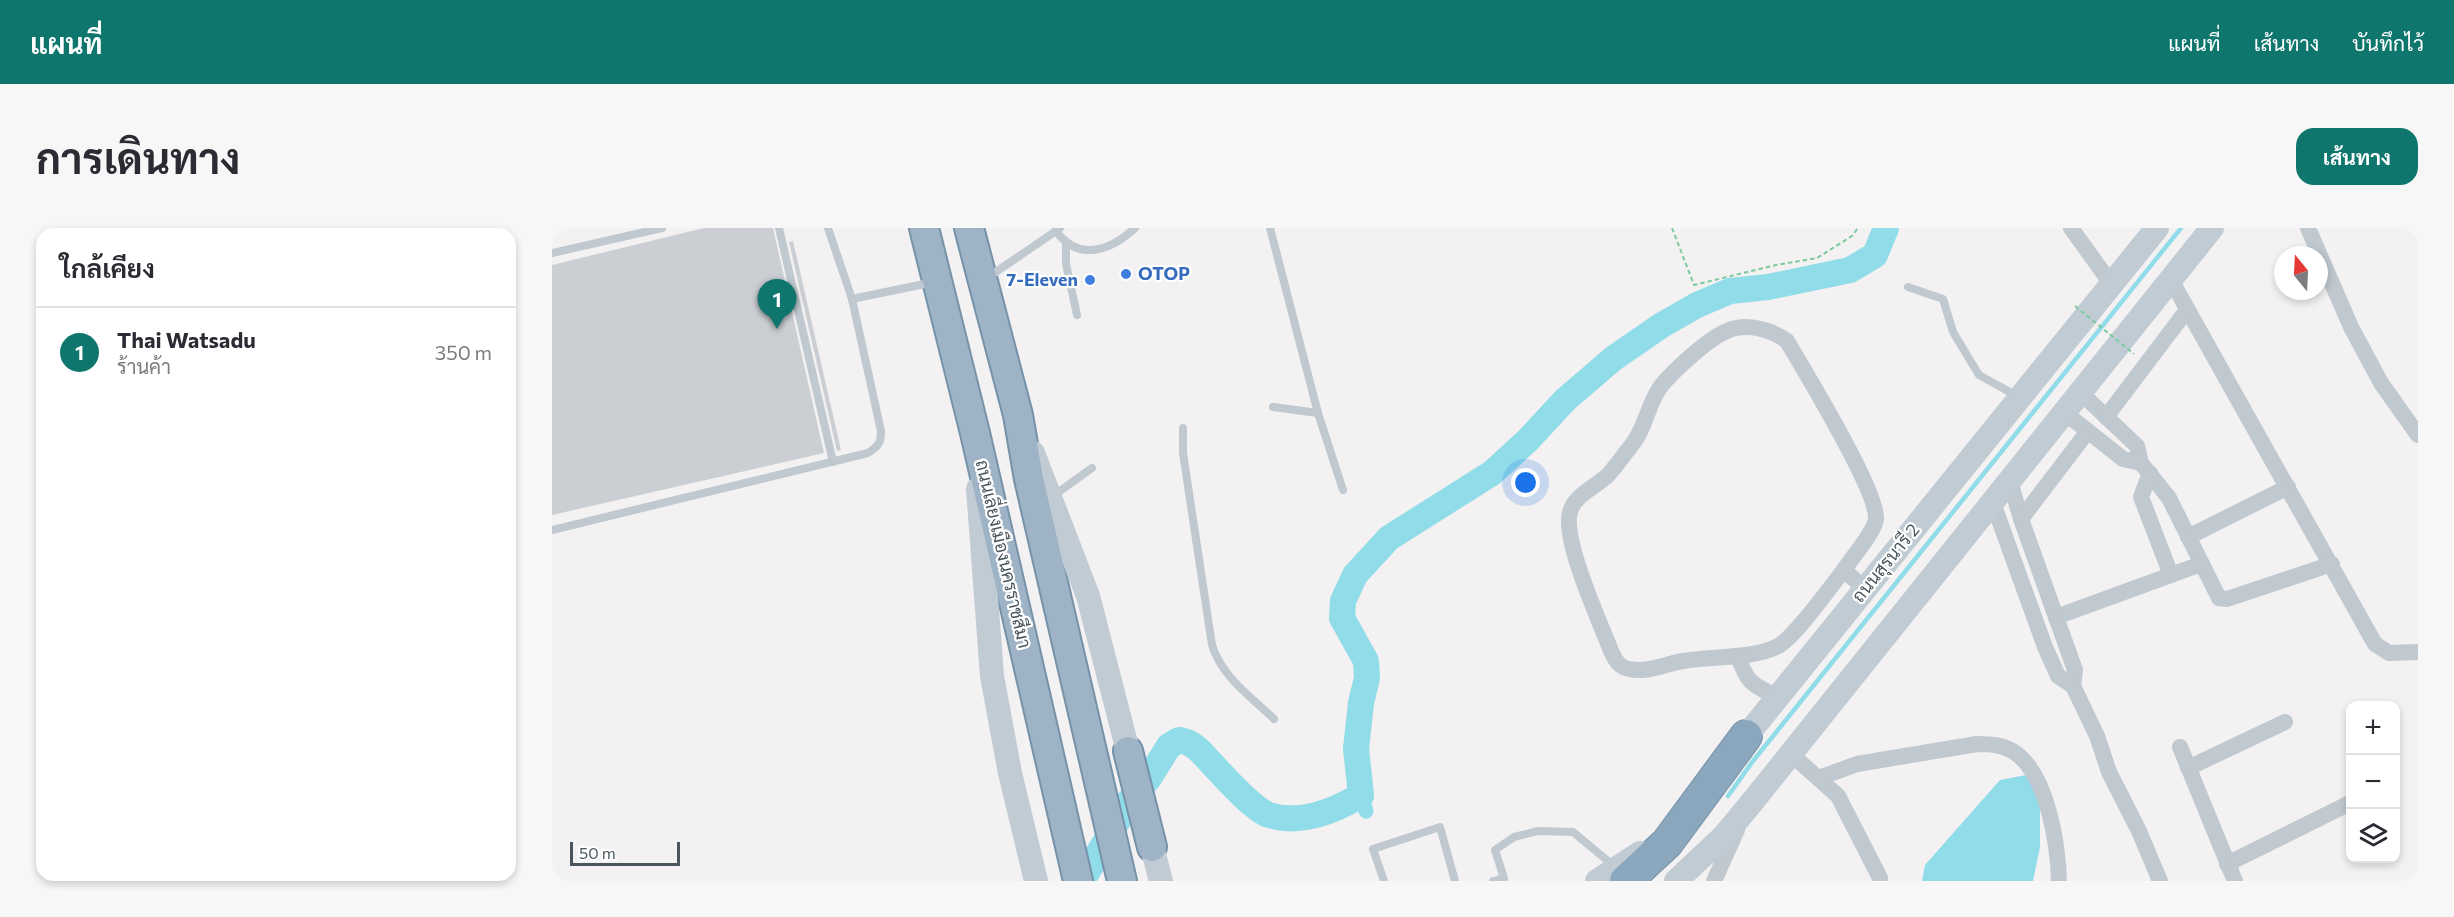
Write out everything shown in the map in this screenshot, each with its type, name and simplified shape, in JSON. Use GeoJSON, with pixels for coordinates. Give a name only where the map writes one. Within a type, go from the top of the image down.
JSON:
{"type":"FeatureCollection","features":[{"type":"Feature","properties":{"kind":"highway","name":"ถนนเลี่ยงเมืองนครราชสีมา"},"geometry":{"type":"LineString","coordinates":[[924,228],[975,433],[1076,871]]}},
{"type":"Feature","properties":{"kind":"highway"},"geometry":{"type":"LineString","coordinates":[[969,228],[1018,415],[1029,478],[1122,881]]}},
{"type":"Feature","properties":{"kind":"highway"},"geometry":{"type":"LineString","coordinates":[[1614,877],[1667,843],[1746,736]]}},
{"type":"Feature","properties":{"kind":"highway"},"geometry":{"type":"LineString","coordinates":[[1128,751],[1152,847]]}},
{"type":"Feature","properties":{"kind":"main road","name":"ถนนสุรนารี 2"},"geometry":{"type":"LineString","coordinates":[[1746,736],[2157,228]]}},
{"type":"Feature","properties":{"kind":"main road"},"geometry":{"type":"LineString","coordinates":[[1676,881],[1724,836],[1753,801],[2212,228]]}},
{"type":"Feature","properties":{"kind":"main road"},"geometry":{"type":"LineString","coordinates":[[1018,415],[1088,596],[1128,751]]}},
{"type":"Feature","properties":{"kind":"main road"},"geometry":{"type":"LineString","coordinates":[[975,433],[992,676],[1010,773],[1035,877]]}},
{"type":"Feature","properties":{"kind":"main road"},"geometry":{"type":"LineString","coordinates":[[1152,847],[1161,881]]}},
{"type":"Feature","properties":{"kind":"street"},"geometry":{"type":"LineString","coordinates":[[2071,228],[2112,285]]}},
{"type":"Feature","properties":{"kind":"street"},"geometry":{"type":"LineString","coordinates":[[2308,228],[2361,346],[2381,383],[2418,435]]}},
{"type":"Feature","properties":{"kind":"street"},"geometry":{"type":"LineString","coordinates":[[2171,280],[2375,644],[2389,653],[2418,652]]}},
{"type":"Feature","properties":{"kind":"street"},"geometry":{"type":"LineString","coordinates":[[2106,417],[2187,310]]}},
{"type":"Feature","properties":{"kind":"street"},"geometry":{"type":"LineString","coordinates":[[1743,328],[1768,330],[1787,341],[1860,472],[1874,503],[1875,526],[1844,570],[1778,647],[1738,656],[1629,669],[1618,664],[1611,651],[1569,530],[1570,512],[1575,502],[1606,476],[1633,444],[1644,427],[1649,408],[1661,387],[1686,359],[1727,330],[1743,328]]}},
{"type":"Feature","properties":{"kind":"street"},"geometry":{"type":"LineString","coordinates":[[2081,393],[2137,446],[2146,468],[2169,498],[2219,598],[2227,598],[2332,564]]}},
{"type":"Feature","properties":{"kind":"street"},"geometry":{"type":"LineString","coordinates":[[2065,412],[2123,459],[2146,468]]}},
{"type":"Feature","properties":{"kind":"street"},"geometry":{"type":"LineString","coordinates":[[2021,519],[2088,431]]}},
{"type":"Feature","properties":{"kind":"street"},"geometry":{"type":"LineString","coordinates":[[2146,468],[2140,497],[2171,575]]}},
{"type":"Feature","properties":{"kind":"street"},"geometry":{"type":"LineString","coordinates":[[2010,481],[2021,519],[2075,670],[2073,686]]}},
{"type":"Feature","properties":{"kind":"street"},"geometry":{"type":"LineString","coordinates":[[2188,537],[2288,487]]}},
{"type":"Feature","properties":{"kind":"street"},"geometry":{"type":"LineString","coordinates":[[1993,503],[2049,656],[2058,676],[2073,686],[2097,736],[2109,772],[2139,831],[2160,881]]}},
{"type":"Feature","properties":{"kind":"street"},"geometry":{"type":"LineString","coordinates":[[2056,617],[2201,564]]}},
{"type":"Feature","properties":{"kind":"street"},"geometry":{"type":"LineString","coordinates":[[1844,570],[1865,589]]}},
{"type":"Feature","properties":{"kind":"street"},"geometry":{"type":"LineString","coordinates":[[1738,656],[1745,676],[1752,684],[1778,697]]}},
{"type":"Feature","properties":{"kind":"street"},"geometry":{"type":"LineString","coordinates":[[2188,768],[2285,722]]}},
{"type":"Feature","properties":{"kind":"street"},"geometry":{"type":"LineString","coordinates":[[1819,778],[1857,764],[1977,744],[1994,744],[2007,748],[2027,763],[2041,790],[2057,848],[2059,881]]}},
{"type":"Feature","properties":{"kind":"street"},"geometry":{"type":"LineString","coordinates":[[2180,747],[2235,881]]}},
{"type":"Feature","properties":{"kind":"street"},"geometry":{"type":"LineString","coordinates":[[1791,754],[1838,796],[1880,878]]}},
{"type":"Feature","properties":{"kind":"street"},"geometry":{"type":"LineString","coordinates":[[1714,881],[1729,843],[1753,801]]}},
{"type":"Feature","properties":{"kind":"street"},"geometry":{"type":"LineString","coordinates":[[2227,864],[2346,806]]}},
{"type":"Feature","properties":{"kind":"lane"},"geometry":{"type":"LineString","coordinates":[[552,253],[662,228]]}},
{"type":"Feature","properties":{"kind":"lane"},"geometry":{"type":"LineString","coordinates":[[779,228],[833,462]]}},
{"type":"Feature","properties":{"kind":"lane"},"geometry":{"type":"LineString","coordinates":[[552,530],[868,453],[881,442],[881,431],[852,299],[828,228]]}},
{"type":"Feature","properties":{"kind":"lane"},"geometry":{"type":"LineString","coordinates":[[1066,243],[1084,250],[1096,251],[1124,238],[1135,228]]}},
{"type":"Feature","properties":{"kind":"lane"},"geometry":{"type":"LineString","coordinates":[[1270,228],[1318,413],[1343,490]]}},
{"type":"Feature","properties":{"kind":"lane"},"geometry":{"type":"LineString","coordinates":[[982,282],[1057,229],[1066,243],[1066,264],[1077,315]]}},
{"type":"Feature","properties":{"kind":"lane"},"geometry":{"type":"LineString","coordinates":[[852,299],[937,282]]}},
{"type":"Feature","properties":{"kind":"lane"},"geometry":{"type":"LineString","coordinates":[[1908,287],[1943,299],[1953,332],[1979,375],[2020,398]]}},
{"type":"Feature","properties":{"kind":"lane"},"geometry":{"type":"LineString","coordinates":[[1273,407],[1318,413]]}},
{"type":"Feature","properties":{"kind":"lane"},"geometry":{"type":"LineString","coordinates":[[1183,428],[1183,453],[1212,645],[1217,661],[1224,672],[1274,719]]}},
{"type":"Feature","properties":{"kind":"lane"},"geometry":{"type":"LineString","coordinates":[[1050,498],[1092,468]]}},
{"type":"Feature","properties":{"kind":"lane"},"geometry":{"type":"LineString","coordinates":[[1384,881],[1374,849],[1440,826],[1455,881]]}},
{"type":"Feature","properties":{"kind":"lane"},"geometry":{"type":"LineString","coordinates":[[1493,881],[1504,878],[1495,849],[1514,837],[1538,831],[1573,832],[1614,877]]}},
{"type":"Feature","properties":{"kind":"path"},"geometry":{"type":"LineString","coordinates":[[1672,228],[1694,285],[1776,265],[1817,258],[1852,236],[1858,228]]}},
{"type":"Feature","properties":{"kind":"path"},"geometry":{"type":"LineString","coordinates":[[2075,306],[2134,354]]}},
{"type":"Feature","properties":{"kind":"water"},"geometry":{"type":"Polygon","coordinates":[[[2026,775],[2040,799],[2040,847],[2033,881],[1922,881],[1925,865],[2000,780],[2026,775]]]}},
{"type":"Feature","properties":{"kind":"building"},"geometry":{"type":"Polygon","coordinates":[[[704,228],[773,228],[824,453],[552,515],[552,265],[704,228]]]}},
{"type":"Feature","properties":{"kind":"building"},"geometry":{"type":"Polygon","coordinates":[[[793,241],[841,450],[837,451],[789,242],[793,241]]]}},
{"type":"Feature","properties":{"kind":"waterway"},"geometry":{"type":"LineString","coordinates":[[1082,881],[1130,800],[1149,778],[1169,746],[1179,740],[1190,743],[1232,786],[1269,815],[1281,818],[1317,815],[1361,795],[1356,749],[1361,703],[1367,678],[1366,661],[1342,618],[1343,601],[1355,575],[1389,538],[1492,473],[1528,440],[1565,400],[1614,358],[1662,325],[1697,305],[1730,291],[1768,287],[1850,270],[1875,255],[1886,228]]}},
{"type":"Feature","properties":{"kind":"waterway"},"geometry":{"type":"LineString","coordinates":[[1728,796],[1753,761],[2181,228]]}},
{"type":"Feature","properties":{"kind":"waterway"},"geometry":{"type":"LineString","coordinates":[[1361,795],[1366,811]]}},
{"type":"Feature","properties":{"kind":"place","name":"OTOP"},"geometry":{"type":"Point","coordinates":[1126,274]}},
{"type":"Feature","properties":{"kind":"place","name":"7-Eleven"},"geometry":{"type":"Point","coordinates":[1090,280]}},
{"type":"Feature","properties":{"kind":"place","name":"Thai Watsadu"},"geometry":{"type":"Point","coordinates":[777,329]}}]}
